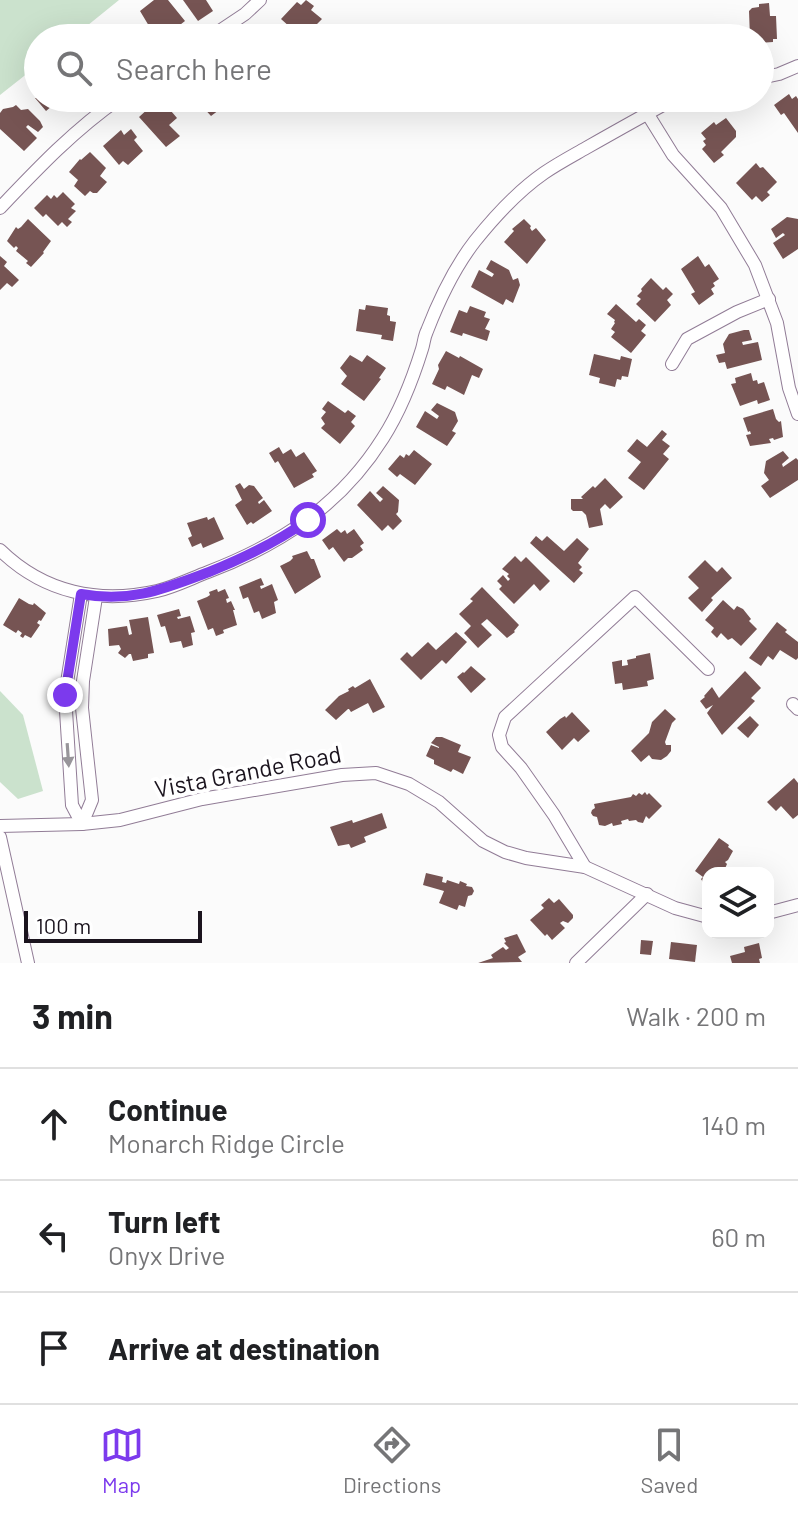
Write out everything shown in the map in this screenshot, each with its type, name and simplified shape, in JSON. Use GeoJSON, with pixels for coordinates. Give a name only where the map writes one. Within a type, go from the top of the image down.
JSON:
{"type":"FeatureCollection","features":[{"type":"Feature","properties":{"kind":"street"},"geometry":{"type":"LineString","coordinates":[[230,24],[260,0]]}},
{"type":"Feature","properties":{"kind":"street"},"geometry":{"type":"LineString","coordinates":[[774,75],[798,66]]}},
{"type":"Feature","properties":{"kind":"street"},"geometry":{"type":"LineString","coordinates":[[0,208],[57,149],[99,112]]}},
{"type":"Feature","properties":{"kind":"street"},"geometry":{"type":"LineString","coordinates":[[0,550],[30,573],[58,587],[96,597],[115,598],[161,590],[226,565],[275,542],[308,520],[357,473],[395,418],[437,308],[455,270],[476,240],[519,192],[545,172],[647,113],[673,155],[734,226],[755,265],[777,323],[789,388],[798,414]]}},
{"type":"Feature","properties":{"kind":"street"},"geometry":{"type":"LineString","coordinates":[[672,364],[687,339],[769,299]]}},
{"type":"Feature","properties":{"kind":"street"},"geometry":{"type":"LineString","coordinates":[[81,594],[65,695],[72,805],[82,824]]}},
{"type":"Feature","properties":{"kind":"street"},"geometry":{"type":"LineString","coordinates":[[82,824],[92,800],[82,708],[96,597]]}},
{"type":"Feature","properties":{"kind":"street"},"geometry":{"type":"LineString","coordinates":[[585,867],[554,815],[502,747],[499,735],[505,717],[635,597],[708,669]]}},
{"type":"Feature","properties":{"kind":"street","name":"Vista Grande Road"},"geometry":{"type":"LineString","coordinates":[[0,826],[120,820],[228,795],[342,775],[376,773],[409,784],[439,802],[483,841],[505,852],[585,867],[675,908],[702,915]]}},
{"type":"Feature","properties":{"kind":"street"},"geometry":{"type":"LineString","coordinates":[[0,837],[28,963]]}},
{"type":"Feature","properties":{"kind":"street"},"geometry":{"type":"LineString","coordinates":[[576,963],[647,894]]}},
{"type":"Feature","properties":{"kind":"street"},"geometry":{"type":"LineString","coordinates":[[774,911],[798,905]]}},
{"type":"Feature","properties":{"kind":"green space"},"geometry":{"type":"Polygon","coordinates":[[[0,0],[119,0],[89,24],[24,24],[24,76],[0,95],[0,0]]]}},
{"type":"Feature","properties":{"kind":"green space"},"geometry":{"type":"Polygon","coordinates":[[[0,691],[23,715],[43,791],[18,799],[0,782],[0,691]]]}},
{"type":"Feature","properties":{"kind":"building"},"geometry":{"type":"Polygon","coordinates":[[[154,0],[168,0],[185,21],[181,24],[148,24],[140,11],[154,0]]]}},
{"type":"Feature","properties":{"kind":"building"},"geometry":{"type":"Polygon","coordinates":[[[183,0],[206,0],[213,11],[198,21],[183,0]]]}},
{"type":"Feature","properties":{"kind":"building"},"geometry":{"type":"Polygon","coordinates":[[[306,0],[314,6],[311,10],[322,19],[317,24],[287,24],[281,19],[297,2],[301,5],[306,0]]]}},
{"type":"Feature","properties":{"kind":"building"},"geometry":{"type":"Polygon","coordinates":[[[769,3],[770,16],[776,16],[777,39],[774,39],[774,24],[749,24],[749,11],[759,7],[759,4],[769,3]]]}},
{"type":"Feature","properties":{"kind":"building"},"geometry":{"type":"Polygon","coordinates":[[[789,94],[792,99],[796,96],[798,99],[798,133],[774,105],[789,94]]]}},
{"type":"Feature","properties":{"kind":"building"},"geometry":{"type":"Polygon","coordinates":[[[16,105],[24,112],[31,112],[43,127],[38,132],[28,125],[26,127],[37,138],[24,151],[0,129],[0,113],[16,105]]]}},
{"type":"Feature","properties":{"kind":"building"},"geometry":{"type":"Polygon","coordinates":[[[145,112],[172,112],[177,118],[169,125],[180,136],[166,147],[139,117],[145,112]]]}},
{"type":"Feature","properties":{"kind":"building"},"geometry":{"type":"Polygon","coordinates":[[[726,118],[736,131],[736,137],[721,152],[724,155],[714,163],[702,149],[706,139],[701,133],[714,122],[716,125],[726,118]]]}},
{"type":"Feature","properties":{"kind":"building"},"geometry":{"type":"Polygon","coordinates":[[[131,129],[137,137],[134,140],[143,151],[128,165],[123,161],[119,165],[103,146],[121,130],[124,135],[131,129]]]}},
{"type":"Feature","properties":{"kind":"building"},"geometry":{"type":"Polygon","coordinates":[[[90,152],[106,168],[100,176],[107,182],[97,193],[90,191],[85,196],[74,186],[78,180],[69,172],[90,152]]]}},
{"type":"Feature","properties":{"kind":"building"},"geometry":{"type":"Polygon","coordinates":[[[756,163],[777,182],[762,202],[756,196],[752,200],[736,183],[756,163]]]}},
{"type":"Feature","properties":{"kind":"building"},"geometry":{"type":"Polygon","coordinates":[[[63,192],[75,204],[71,208],[76,211],[68,219],[72,222],[67,227],[62,222],[58,226],[34,208],[47,195],[51,199],[54,195],[57,198],[63,192]]]}},
{"type":"Feature","properties":{"kind":"building"},"geometry":{"type":"Polygon","coordinates":[[[787,217],[798,219],[798,249],[783,259],[773,243],[785,235],[783,233],[776,238],[771,229],[787,217]]]}},
{"type":"Feature","properties":{"kind":"building"},"geometry":{"type":"Polygon","coordinates":[[[28,219],[51,241],[31,267],[16,251],[18,248],[7,241],[16,227],[21,227],[28,219]]]}},
{"type":"Feature","properties":{"kind":"building"},"geometry":{"type":"Polygon","coordinates":[[[524,219],[532,231],[536,228],[546,240],[527,264],[504,242],[514,231],[512,229],[524,219]]]}},
{"type":"Feature","properties":{"kind":"building"},"geometry":{"type":"Polygon","coordinates":[[[0,256],[7,262],[4,266],[19,280],[12,287],[7,283],[0,290],[0,256]]]}},
{"type":"Feature","properties":{"kind":"building"},"geometry":{"type":"Polygon","coordinates":[[[698,256],[705,267],[709,264],[719,279],[711,289],[714,294],[699,305],[681,269],[698,256]]]}},
{"type":"Feature","properties":{"kind":"building"},"geometry":{"type":"Polygon","coordinates":[[[491,260],[509,270],[513,280],[518,278],[520,285],[513,303],[506,299],[503,305],[471,287],[479,270],[492,277],[494,274],[486,269],[491,260]]]}},
{"type":"Feature","properties":{"kind":"building"},"geometry":{"type":"Polygon","coordinates":[[[651,278],[663,290],[666,287],[673,294],[667,300],[671,305],[655,322],[636,304],[641,299],[637,296],[641,289],[651,278]]]}},
{"type":"Feature","properties":{"kind":"building"},"geometry":{"type":"Polygon","coordinates":[[[616,304],[636,322],[639,319],[646,325],[641,331],[646,335],[631,353],[611,337],[615,332],[611,329],[615,320],[607,314],[616,304]]]}},
{"type":"Feature","properties":{"kind":"building"},"geometry":{"type":"Polygon","coordinates":[[[366,305],[388,308],[390,321],[396,322],[393,341],[381,339],[382,335],[356,331],[359,309],[365,310],[366,305]]]}},
{"type":"Feature","properties":{"kind":"building"},"geometry":{"type":"Polygon","coordinates":[[[470,306],[486,312],[484,317],[490,319],[485,329],[490,331],[487,341],[450,332],[459,310],[467,313],[470,306]]]}},
{"type":"Feature","properties":{"kind":"building"},"geometry":{"type":"Polygon","coordinates":[[[749,330],[752,340],[742,342],[743,345],[758,342],[762,360],[727,369],[725,362],[719,363],[716,355],[725,353],[723,344],[729,334],[749,330]]]}},
{"type":"Feature","properties":{"kind":"building"},"geometry":{"type":"Polygon","coordinates":[[[446,351],[483,369],[479,378],[472,375],[464,395],[447,386],[445,390],[432,384],[446,351]]]}},
{"type":"Feature","properties":{"kind":"building"},"geometry":{"type":"Polygon","coordinates":[[[594,354],[620,360],[621,356],[632,359],[628,377],[617,379],[615,387],[599,383],[600,378],[589,375],[594,354]]]}},
{"type":"Feature","properties":{"kind":"building"},"geometry":{"type":"Polygon","coordinates":[[[350,355],[362,362],[367,355],[386,368],[364,401],[341,384],[347,376],[340,368],[350,355]]]}},
{"type":"Feature","properties":{"kind":"building"},"geometry":{"type":"Polygon","coordinates":[[[751,373],[753,381],[757,380],[758,384],[764,382],[770,400],[758,404],[757,400],[740,406],[731,384],[736,383],[735,378],[751,373]]]}},
{"type":"Feature","properties":{"kind":"building"},"geometry":{"type":"Polygon","coordinates":[[[328,401],[345,413],[348,410],[356,416],[351,422],[355,426],[340,444],[321,428],[325,424],[321,418],[326,412],[322,409],[328,401]]]}},
{"type":"Feature","properties":{"kind":"building"},"geometry":{"type":"Polygon","coordinates":[[[437,403],[455,412],[458,421],[452,431],[456,433],[447,446],[416,427],[425,411],[437,419],[439,416],[431,410],[437,403]]]}},
{"type":"Feature","properties":{"kind":"building"},"geometry":{"type":"Polygon","coordinates":[[[773,409],[776,419],[781,421],[783,437],[769,439],[771,443],[750,446],[746,435],[751,434],[743,418],[773,409]]]}},
{"type":"Feature","properties":{"kind":"building"},"geometry":{"type":"Polygon","coordinates":[[[662,430],[667,434],[662,440],[670,446],[663,454],[669,459],[644,490],[628,478],[641,462],[627,451],[637,439],[647,447],[662,430]]]}},
{"type":"Feature","properties":{"kind":"building"},"geometry":{"type":"Polygon","coordinates":[[[279,447],[283,454],[291,449],[296,457],[304,452],[317,471],[312,474],[314,477],[294,488],[278,461],[275,463],[269,453],[279,447]]]}},
{"type":"Feature","properties":{"kind":"building"},"geometry":{"type":"Polygon","coordinates":[[[414,450],[432,464],[415,485],[388,469],[400,455],[404,458],[414,450]]]}},
{"type":"Feature","properties":{"kind":"building"},"geometry":{"type":"Polygon","coordinates":[[[783,451],[789,458],[782,464],[783,467],[796,458],[798,460],[798,480],[770,498],[761,486],[769,480],[764,473],[766,461],[783,451]]]}},
{"type":"Feature","properties":{"kind":"building"},"geometry":{"type":"Polygon","coordinates":[[[605,478],[623,497],[610,509],[605,504],[600,509],[603,525],[589,528],[586,515],[571,509],[571,499],[583,499],[581,497],[605,478]]]}},
{"type":"Feature","properties":{"kind":"building"},"geometry":{"type":"Polygon","coordinates":[[[240,483],[244,489],[254,486],[263,498],[259,504],[264,500],[272,511],[253,524],[247,525],[235,505],[242,500],[235,486],[240,483]]]}},
{"type":"Feature","properties":{"kind":"building"},"geometry":{"type":"Polygon","coordinates":[[[383,486],[399,500],[396,514],[402,521],[393,530],[388,525],[382,531],[357,505],[370,491],[380,502],[383,499],[376,493],[383,486]]]}},
{"type":"Feature","properties":{"kind":"building"},"geometry":{"type":"Polygon","coordinates":[[[207,517],[208,520],[214,517],[224,539],[203,548],[201,543],[192,547],[187,523],[207,517]]]}},
{"type":"Feature","properties":{"kind":"building"},"geometry":{"type":"Polygon","coordinates":[[[337,529],[341,533],[345,530],[347,534],[354,529],[364,543],[360,546],[363,550],[344,562],[333,547],[329,550],[322,540],[337,529]]]}},
{"type":"Feature","properties":{"kind":"building"},"geometry":{"type":"Polygon","coordinates":[[[536,536],[542,541],[547,536],[564,551],[577,538],[589,549],[578,563],[583,573],[574,583],[530,543],[536,536]]]}},
{"type":"Feature","properties":{"kind":"building"},"geometry":{"type":"Polygon","coordinates":[[[307,551],[321,577],[295,594],[280,566],[290,561],[292,556],[307,551]]]}},
{"type":"Feature","properties":{"kind":"building"},"geometry":{"type":"Polygon","coordinates":[[[515,556],[521,562],[526,557],[550,581],[540,591],[534,584],[514,604],[499,589],[502,586],[497,581],[503,575],[508,581],[510,579],[502,569],[515,556]]]}},
{"type":"Feature","properties":{"kind":"building"},"geometry":{"type":"Polygon","coordinates":[[[705,560],[717,572],[722,567],[732,578],[711,598],[713,600],[702,612],[688,598],[699,588],[688,577],[705,560]]]}},
{"type":"Feature","properties":{"kind":"building"},"geometry":{"type":"Polygon","coordinates":[[[261,578],[264,585],[260,586],[261,589],[272,584],[278,600],[274,602],[276,613],[262,619],[259,611],[254,613],[248,597],[243,599],[239,587],[261,578]]]}},
{"type":"Feature","properties":{"kind":"building"},"geometry":{"type":"Polygon","coordinates":[[[482,587],[519,625],[507,638],[487,619],[481,624],[492,635],[478,648],[464,633],[471,626],[459,614],[482,587]]]}},
{"type":"Feature","properties":{"kind":"building"},"geometry":{"type":"Polygon","coordinates":[[[217,589],[218,592],[225,589],[229,598],[226,599],[227,603],[231,601],[235,610],[237,625],[216,636],[213,628],[208,630],[197,601],[217,589]]]}},
{"type":"Feature","properties":{"kind":"building"},"geometry":{"type":"Polygon","coordinates":[[[19,598],[29,604],[34,603],[46,613],[37,623],[40,625],[31,638],[25,635],[23,638],[18,630],[16,633],[3,625],[19,598]]]}},
{"type":"Feature","properties":{"kind":"building"},"geometry":{"type":"Polygon","coordinates":[[[723,600],[734,610],[737,606],[743,609],[757,629],[741,646],[721,633],[717,638],[711,632],[714,628],[705,620],[723,600]]]}},
{"type":"Feature","properties":{"kind":"building"},"geometry":{"type":"Polygon","coordinates":[[[179,609],[181,616],[178,619],[190,616],[195,632],[191,633],[193,645],[183,648],[181,641],[170,643],[165,626],[161,627],[157,615],[179,609]]]}},
{"type":"Feature","properties":{"kind":"building"},"geometry":{"type":"Polygon","coordinates":[[[148,617],[154,653],[148,654],[148,658],[133,661],[131,654],[125,658],[118,653],[121,649],[119,645],[109,646],[108,629],[127,626],[129,635],[132,634],[129,620],[148,617]]]}},
{"type":"Feature","properties":{"kind":"building"},"geometry":{"type":"Polygon","coordinates":[[[777,622],[798,642],[798,658],[796,660],[780,650],[773,660],[768,656],[761,666],[749,658],[777,622]]]}},
{"type":"Feature","properties":{"kind":"building"},"geometry":{"type":"Polygon","coordinates":[[[456,632],[467,642],[446,664],[442,660],[421,680],[400,659],[407,652],[412,657],[428,642],[436,650],[456,632]]]}},
{"type":"Feature","properties":{"kind":"building"},"geometry":{"type":"Polygon","coordinates":[[[650,653],[654,679],[647,681],[648,686],[623,690],[622,683],[615,684],[612,662],[622,660],[622,666],[628,665],[627,660],[650,653]]]}},
{"type":"Feature","properties":{"kind":"building"},"geometry":{"type":"Polygon","coordinates":[[[471,666],[486,679],[471,693],[457,677],[471,666]]]}},
{"type":"Feature","properties":{"kind":"building"},"geometry":{"type":"Polygon","coordinates":[[[745,671],[761,688],[751,698],[755,701],[722,735],[707,713],[713,705],[706,709],[700,701],[712,687],[719,698],[745,671]]]}},
{"type":"Feature","properties":{"kind":"building"},"geometry":{"type":"Polygon","coordinates":[[[370,679],[385,707],[373,713],[368,703],[351,712],[348,709],[336,720],[325,710],[348,689],[370,679]]]}},
{"type":"Feature","properties":{"kind":"building"},"geometry":{"type":"Polygon","coordinates":[[[665,709],[676,719],[665,742],[671,745],[671,751],[661,760],[652,759],[649,755],[641,762],[631,751],[649,733],[652,722],[665,709]]]}},
{"type":"Feature","properties":{"kind":"building"},"geometry":{"type":"Polygon","coordinates":[[[572,712],[590,731],[578,742],[574,738],[562,750],[546,732],[572,712]]]}},
{"type":"Feature","properties":{"kind":"building"},"geometry":{"type":"Polygon","coordinates":[[[750,716],[759,725],[748,738],[737,728],[750,716]]]}},
{"type":"Feature","properties":{"kind":"building"},"geometry":{"type":"Polygon","coordinates":[[[436,737],[461,745],[458,752],[471,757],[463,774],[434,764],[434,760],[426,756],[431,745],[439,748],[431,743],[436,737]]]}},
{"type":"Feature","properties":{"kind":"building"},"geometry":{"type":"Polygon","coordinates":[[[794,778],[798,783],[798,815],[793,819],[781,806],[776,811],[767,802],[794,778]]]}},
{"type":"Feature","properties":{"kind":"building"},"geometry":{"type":"Polygon","coordinates":[[[645,792],[662,806],[649,819],[646,816],[643,823],[628,819],[613,826],[612,823],[599,825],[597,817],[591,813],[594,804],[645,792]]]}},
{"type":"Feature","properties":{"kind":"building"},"geometry":{"type":"Polygon","coordinates":[[[382,813],[387,828],[364,837],[366,842],[351,848],[349,844],[338,846],[330,827],[382,813]]]}},
{"type":"Feature","properties":{"kind":"building"},"geometry":{"type":"Polygon","coordinates":[[[719,838],[733,851],[725,862],[726,867],[702,867],[702,876],[695,871],[719,838]]]}},
{"type":"Feature","properties":{"kind":"building"},"geometry":{"type":"Polygon","coordinates":[[[426,873],[443,877],[442,882],[446,883],[447,880],[459,884],[460,881],[472,887],[474,891],[468,896],[465,907],[459,905],[457,910],[439,903],[444,891],[423,885],[426,873]]]}},
{"type":"Feature","properties":{"kind":"building"},"geometry":{"type":"Polygon","coordinates":[[[549,898],[554,903],[559,899],[573,915],[568,923],[560,923],[565,928],[552,940],[530,920],[544,908],[541,905],[549,898]]]}},
{"type":"Feature","properties":{"kind":"building"},"geometry":{"type":"Polygon","coordinates":[[[517,934],[526,952],[518,957],[522,962],[478,963],[493,958],[491,955],[503,947],[506,950],[509,948],[504,938],[517,934]]]}},
{"type":"Feature","properties":{"kind":"building"},"geometry":{"type":"Polygon","coordinates":[[[641,940],[653,941],[651,955],[640,954],[641,940]]]}},
{"type":"Feature","properties":{"kind":"building"},"geometry":{"type":"Polygon","coordinates":[[[671,942],[697,945],[695,962],[669,959],[671,942]]]}},
{"type":"Feature","properties":{"kind":"building"},"geometry":{"type":"Polygon","coordinates":[[[759,943],[760,963],[732,963],[730,956],[745,952],[744,947],[759,943]]]}},
{"type":"Feature","properties":{"kind":"route"},"geometry":{"type":"LineString","coordinates":[[65,695],[81,594],[115,598],[161,590],[248,556],[308,520]]}}]}
